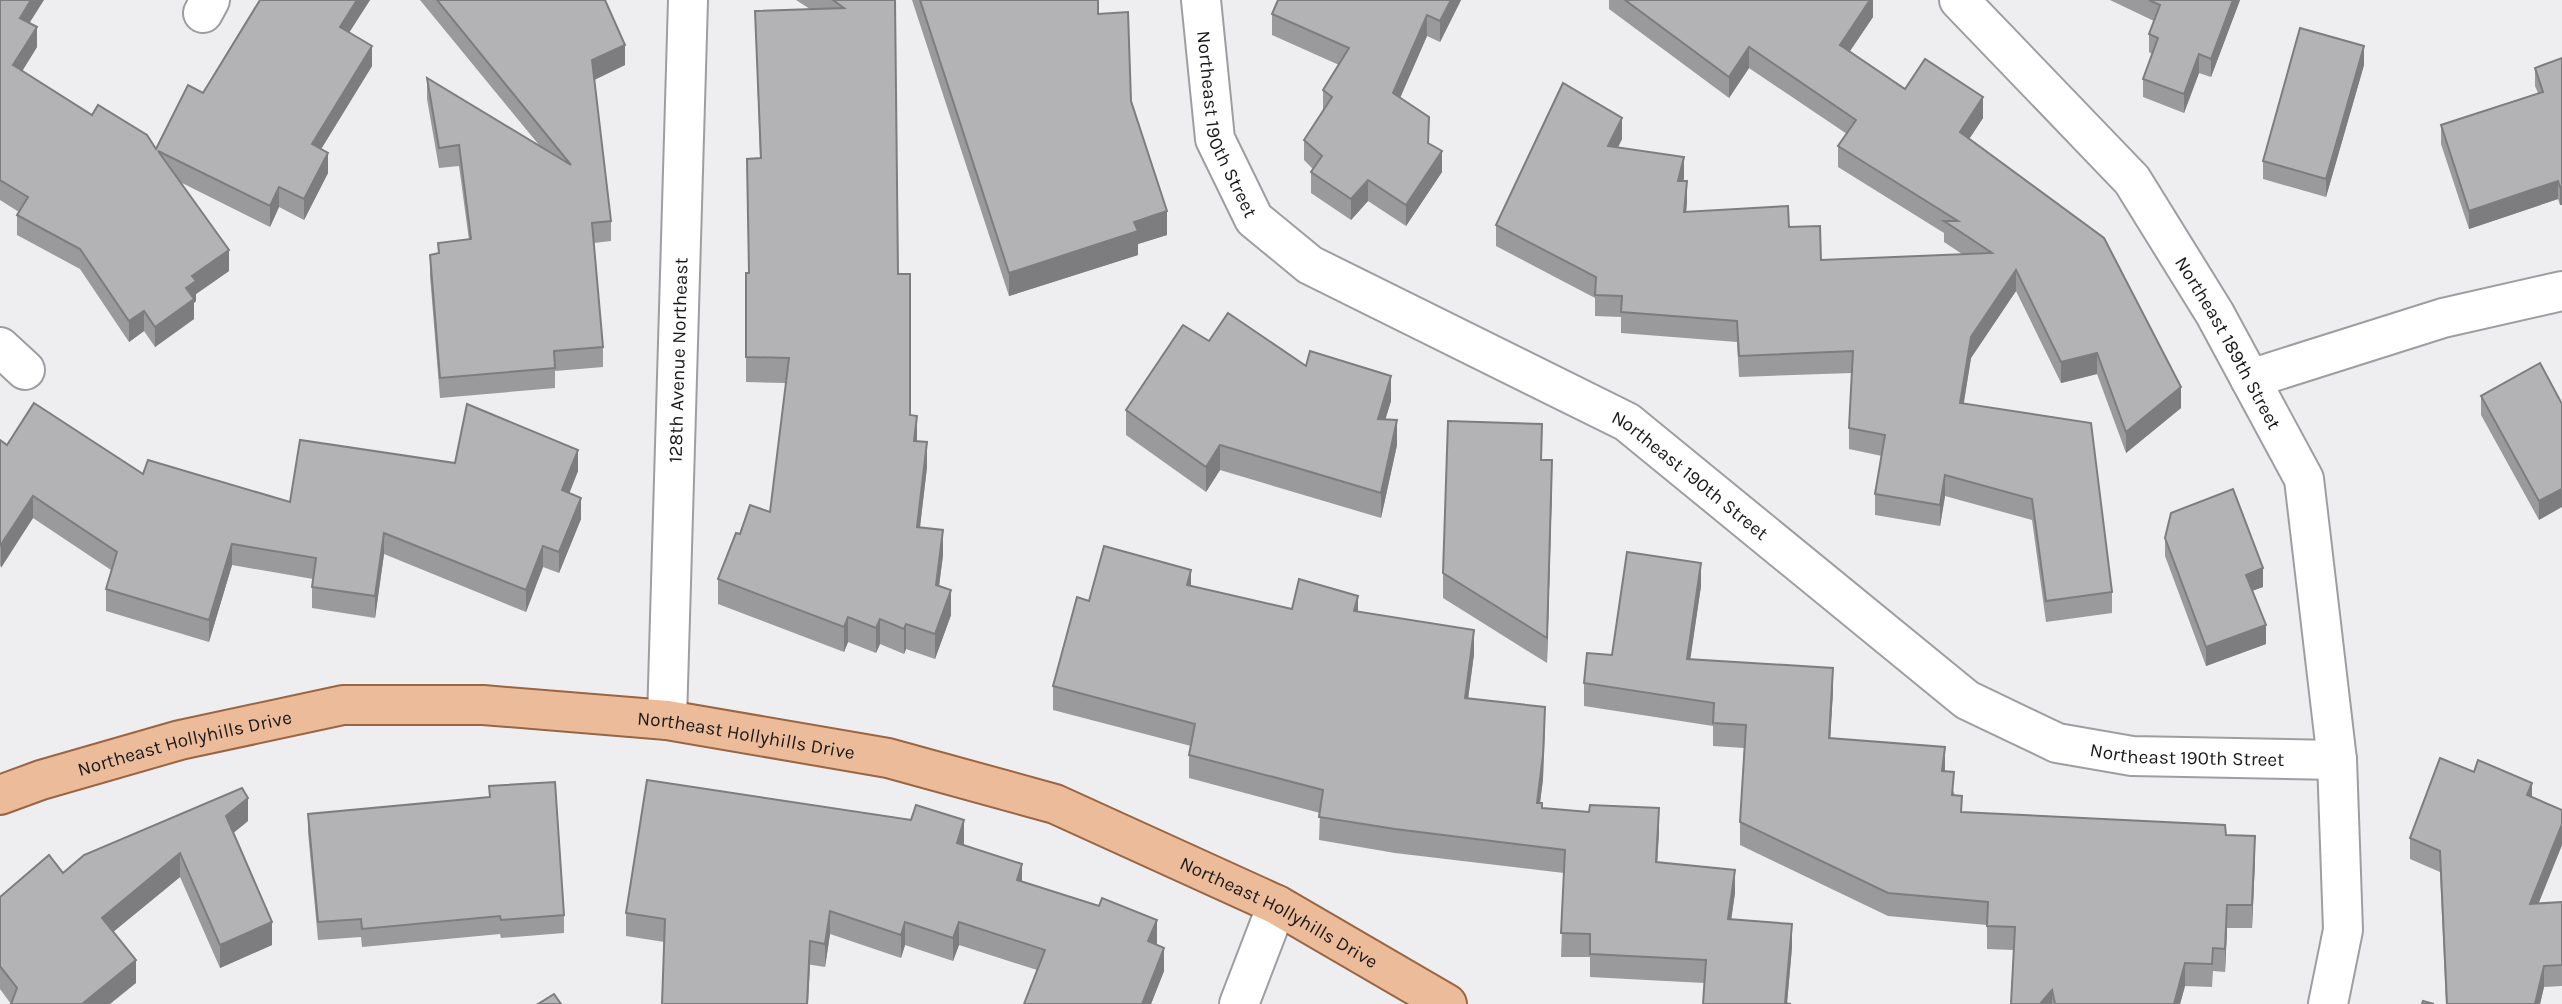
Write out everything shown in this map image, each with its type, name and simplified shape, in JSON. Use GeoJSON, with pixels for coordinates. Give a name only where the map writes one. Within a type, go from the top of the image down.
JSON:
{"type":"FeatureCollection","features":[{"type":"Feature","properties":{"kind":"main road","name":"Northeast Hollyhills Drive"},"geometry":{"type":"LineString","coordinates":[[0,795],[41,780],[180,740],[343,705],[483,705],[667,720],[888,758],[1055,804],[1277,905],[1447,1004]]}},
{"type":"Feature","properties":{"kind":"street","name":"128th Avenue Northeast"},"geometry":{"type":"LineString","coordinates":[[667,720],[688,0]]}},
{"type":"Feature","properties":{"kind":"street","name":"Northeast 190th Street"},"geometry":{"type":"LineString","coordinates":[[1201,0],[1215,139],[1254,219],[1310,265],[1627,422],[1967,700],[2057,743],[2132,756],[2337,760]]}},
{"type":"Feature","properties":{"kind":"street","name":"Northeast 189th Street"},"geometry":{"type":"LineString","coordinates":[[1959,0],[2132,180],[2215,314],[2304,479],[2337,760],[2343,930],[2328,1004]]}},
{"type":"Feature","properties":{"kind":"street"},"geometry":{"type":"LineString","coordinates":[[2250,379],[2443,318],[2562,291]]}},
{"type":"Feature","properties":{"kind":"street"},"geometry":{"type":"LineString","coordinates":[[1239,1004],[1277,905]]}},
{"type":"Feature","properties":{"kind":"building"},"geometry":{"type":"Polygon","coordinates":[[[0,0],[31,0],[20,18],[37,27],[13,65],[92,115],[98,105],[147,135],[156,149],[188,85],[203,93],[260,0],[357,0],[340,27],[372,46],[312,144],[328,153],[304,199],[279,187],[270,206],[158,151],[229,250],[192,276],[196,281],[186,288],[194,299],[155,327],[144,311],[129,321],[80,249],[17,215],[28,197],[0,180],[0,0]]]}},
{"type":"Feature","properties":{"kind":"building"},"geometry":{"type":"Polygon","coordinates":[[[437,0],[605,0],[625,45],[592,60],[611,221],[592,223],[603,347],[554,351],[555,368],[440,378],[430,255],[439,253],[438,243],[471,239],[459,145],[439,148],[427,78],[571,165],[437,0]]]}},
{"type":"Feature","properties":{"kind":"building"},"geometry":{"type":"Polygon","coordinates":[[[833,0],[895,0],[898,274],[910,274],[910,415],[917,416],[914,441],[927,442],[917,527],[943,530],[936,585],[951,590],[935,634],[906,624],[904,629],[880,619],[876,628],[848,617],[844,627],[718,579],[736,533],[740,534],[750,505],[770,512],[789,358],[746,357],[746,273],[749,273],[747,159],[761,158],[755,11],[844,8],[833,0]]]}},
{"type":"Feature","properties":{"kind":"building"},"geometry":{"type":"Polygon","coordinates":[[[920,0],[1098,0],[1098,14],[1128,12],[1131,101],[1167,211],[1134,222],[1138,231],[1009,273],[920,0]]]}},
{"type":"Feature","properties":{"kind":"building"},"geometry":{"type":"Polygon","coordinates":[[[1278,0],[1451,0],[1440,21],[1427,15],[1393,93],[1429,117],[1428,143],[1442,151],[1406,205],[1368,180],[1351,199],[1311,172],[1322,156],[1304,140],[1332,97],[1323,90],[1349,48],[1272,14],[1278,0]]]}},
{"type":"Feature","properties":{"kind":"building"},"geometry":{"type":"Polygon","coordinates":[[[1625,0],[1870,0],[1840,45],[1905,89],[1925,59],[1983,97],[1960,132],[2104,238],[2181,387],[2126,432],[2097,353],[2061,362],[2016,270],[1971,337],[1960,403],[2091,423],[2112,592],[2046,601],[2032,499],[1945,475],[1940,505],[1875,494],[1885,435],[1849,428],[1853,351],[1739,356],[1737,321],[1621,312],[1622,296],[1595,295],[1596,277],[1496,225],[1563,83],[1622,118],[1608,146],[1684,157],[1678,181],[1687,181],[1684,212],[1788,206],[1789,227],[1820,226],[1821,260],[1992,253],[1944,221],[1958,221],[1838,146],[1856,120],[1749,47],[1729,77],[1625,0]]]}},
{"type":"Feature","properties":{"kind":"building"},"geometry":{"type":"Polygon","coordinates":[[[2149,0],[2233,0],[2211,59],[2199,54],[2184,94],[2143,79],[2158,38],[2149,34],[2160,5],[2149,0]]]}},
{"type":"Feature","properties":{"kind":"building"},"geometry":{"type":"Polygon","coordinates":[[[2300,28],[2364,46],[2326,179],[2263,161],[2300,28]]]}},
{"type":"Feature","properties":{"kind":"building"},"geometry":{"type":"Polygon","coordinates":[[[2562,58],[2562,186],[2560,187],[2558,181],[2469,211],[2441,125],[2543,92],[2535,68],[2562,58]]]}},
{"type":"Feature","properties":{"kind":"building"},"geometry":{"type":"Polygon","coordinates":[[[1228,313],[1306,366],[1310,351],[1391,376],[1378,419],[1397,420],[1381,493],[1220,445],[1206,467],[1126,410],[1183,325],[1209,341],[1228,313]]]}},
{"type":"Feature","properties":{"kind":"building"},"geometry":{"type":"Polygon","coordinates":[[[2540,363],[2562,404],[2562,489],[2539,501],[2481,396],[2540,363]]]}},
{"type":"Feature","properties":{"kind":"building"},"geometry":{"type":"Polygon","coordinates":[[[34,403],[143,474],[148,460],[290,502],[300,440],[455,463],[467,404],[578,450],[562,490],[581,498],[559,552],[543,546],[526,590],[384,533],[375,596],[312,587],[316,558],[232,544],[209,620],[106,589],[117,552],[33,496],[0,546],[0,440],[7,445],[34,403]]]}},
{"type":"Feature","properties":{"kind":"building"},"geometry":{"type":"Polygon","coordinates":[[[1448,421],[1542,424],[1541,460],[1552,460],[1547,638],[1443,573],[1448,421]]]}},
{"type":"Feature","properties":{"kind":"building"},"geometry":{"type":"Polygon","coordinates":[[[2233,489],[2263,568],[2246,575],[2266,625],[2206,647],[2165,538],[2171,513],[2233,489]]]}},
{"type":"Feature","properties":{"kind":"building"},"geometry":{"type":"Polygon","coordinates":[[[1104,546],[1191,570],[1187,585],[1292,609],[1299,579],[1358,596],[1354,611],[1474,630],[1465,698],[1545,707],[1537,803],[1542,803],[1542,808],[1589,812],[1590,805],[1659,808],[1656,862],[1735,870],[1728,919],[1792,924],[1785,1003],[1791,1004],[1703,1004],[1706,960],[1590,954],[1590,934],[1561,933],[1565,850],[1319,817],[1323,790],[1189,755],[1195,724],[1053,686],[1077,597],[1089,601],[1104,546]]]}},
{"type":"Feature","properties":{"kind":"building"},"geometry":{"type":"Polygon","coordinates":[[[1627,552],[1701,563],[1687,659],[1833,668],[1829,738],[1945,747],[1942,771],[1954,772],[1952,795],[1962,796],[1961,812],[2225,825],[2226,835],[2255,836],[2252,905],[2227,905],[2225,949],[2213,948],[2212,964],[2185,963],[2174,1004],[2055,1004],[2052,990],[2040,1004],[2011,1004],[2015,927],[1987,926],[1988,902],[1888,893],[1740,822],[1746,725],[1713,723],[1714,703],[1584,683],[1587,653],[1612,655],[1627,552]]]}},
{"type":"Feature","properties":{"kind":"building"},"geometry":{"type":"Polygon","coordinates":[[[2440,758],[2474,772],[2478,760],[2532,783],[2527,795],[2562,810],[2562,824],[2530,904],[2562,902],[2562,965],[2544,966],[2535,1004],[2447,1004],[2440,851],[2410,838],[2440,758]]]}},
{"type":"Feature","properties":{"kind":"building"},"geometry":{"type":"Polygon","coordinates":[[[647,780],[911,820],[916,805],[964,820],[957,843],[1022,864],[1017,880],[1099,906],[1102,898],[1157,920],[1148,941],[1164,948],[1142,1004],[1024,1004],[1045,950],[959,922],[953,938],[905,922],[901,935],[830,911],[825,944],[810,941],[807,1004],[662,1004],[665,919],[626,913],[647,780]]]}},
{"type":"Feature","properties":{"kind":"building"},"geometry":{"type":"Polygon","coordinates":[[[555,782],[564,915],[501,920],[500,916],[362,929],[361,919],[318,922],[308,814],[490,797],[489,786],[555,782]]]}},
{"type":"Feature","properties":{"kind":"building"},"geometry":{"type":"Polygon","coordinates":[[[242,788],[248,798],[226,816],[272,922],[220,945],[180,853],[102,918],[136,960],[82,1004],[11,1004],[17,988],[0,966],[0,897],[49,855],[63,873],[84,855],[242,788]]]}},
{"type":"Feature","properties":{"kind":"building"},"geometry":{"type":"Polygon","coordinates":[[[554,994],[561,1004],[538,1004],[554,994]]]}}]}
